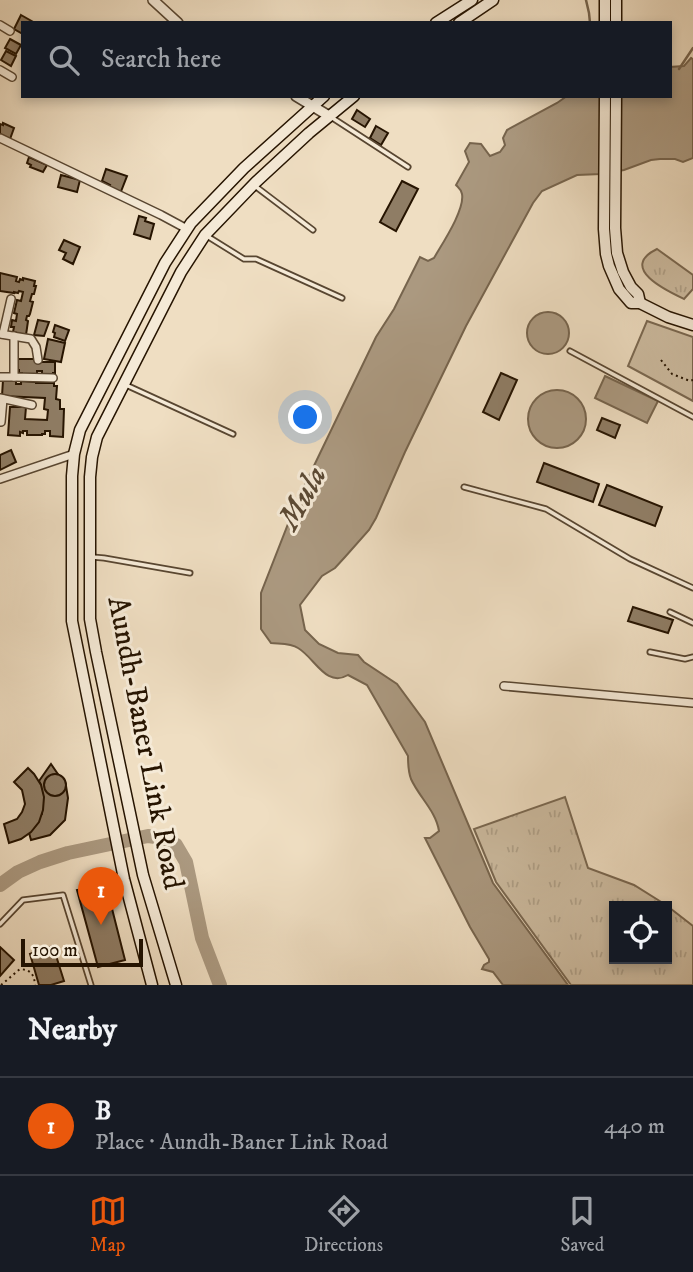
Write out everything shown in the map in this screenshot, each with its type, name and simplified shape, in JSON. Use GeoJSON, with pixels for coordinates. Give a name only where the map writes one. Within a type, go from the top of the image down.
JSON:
{"type":"FeatureCollection","features":[{"type":"Feature","properties":{"kind":"main road"},"geometry":{"type":"LineString","coordinates":[[439,21],[472,0]]}},
{"type":"Feature","properties":{"kind":"main road"},"geometry":{"type":"LineString","coordinates":[[605,0],[605,21]]}},
{"type":"Feature","properties":{"kind":"main road"},"geometry":{"type":"LineString","coordinates":[[616,0],[616,21]]}},
{"type":"Feature","properties":{"kind":"main road"},"geometry":{"type":"LineString","coordinates":[[462,21],[489,2]]}},
{"type":"Feature","properties":{"kind":"main road","name":"Aundh-Baner Link Road"},"geometry":{"type":"LineString","coordinates":[[152,985],[124,879],[72,621],[74,454],[80,430],[165,263],[187,229],[244,168],[322,98]]}},
{"type":"Feature","properties":{"kind":"main road","name":"Aundh-Baner Link Road"},"geometry":{"type":"LineString","coordinates":[[176,985],[143,874],[90,619],[92,457],[97,437],[181,272],[205,235],[254,184],[352,98]]}},
{"type":"Feature","properties":{"kind":"main road"},"geometry":{"type":"LineString","coordinates":[[605,98],[609,229]]}},
{"type":"Feature","properties":{"kind":"main road"},"geometry":{"type":"LineString","coordinates":[[616,98],[606,254],[613,277],[631,303],[640,303],[668,317],[693,325]]}},
{"type":"Feature","properties":{"kind":"main road"},"geometry":{"type":"LineString","coordinates":[[74,454],[92,457]]}},
{"type":"Feature","properties":{"kind":"street"},"geometry":{"type":"LineString","coordinates":[[153,0],[176,21]]}},
{"type":"Feature","properties":{"kind":"street"},"geometry":{"type":"LineString","coordinates":[[0,25],[9,31]]}},
{"type":"Feature","properties":{"kind":"street"},"geometry":{"type":"LineString","coordinates":[[0,70],[12,78]]}},
{"type":"Feature","properties":{"kind":"street"},"geometry":{"type":"LineString","coordinates":[[299,98],[329,116]]}},
{"type":"Feature","properties":{"kind":"street"},"geometry":{"type":"LineString","coordinates":[[0,138],[187,229]]}},
{"type":"Feature","properties":{"kind":"street"},"geometry":{"type":"LineString","coordinates":[[11,299],[1,334],[31,339],[36,347],[38,360]]}},
{"type":"Feature","properties":{"kind":"street"},"geometry":{"type":"LineString","coordinates":[[14,335],[14,377]]}},
{"type":"Feature","properties":{"kind":"street"},"geometry":{"type":"LineString","coordinates":[[0,377],[53,379]]}},
{"type":"Feature","properties":{"kind":"street"},"geometry":{"type":"LineString","coordinates":[[1,422],[1,399],[32,405]]}},
{"type":"Feature","properties":{"kind":"street"},"geometry":{"type":"LineString","coordinates":[[0,479],[74,454]]}},
{"type":"Feature","properties":{"kind":"street"},"geometry":{"type":"LineString","coordinates":[[504,686],[693,704]]}},
{"type":"Feature","properties":{"kind":"lane"},"geometry":{"type":"LineString","coordinates":[[329,116],[408,167]]}},
{"type":"Feature","properties":{"kind":"lane"},"geometry":{"type":"LineString","coordinates":[[254,184],[313,230]]}},
{"type":"Feature","properties":{"kind":"lane"},"geometry":{"type":"LineString","coordinates":[[205,235],[244,259],[256,259],[342,298]]}},
{"type":"Feature","properties":{"kind":"lane"},"geometry":{"type":"LineString","coordinates":[[570,351],[693,417]]}},
{"type":"Feature","properties":{"kind":"lane"},"geometry":{"type":"LineString","coordinates":[[124,384],[233,435]]}},
{"type":"Feature","properties":{"kind":"lane"},"geometry":{"type":"LineString","coordinates":[[464,487],[547,509],[630,559],[693,588]]}},
{"type":"Feature","properties":{"kind":"lane"},"geometry":{"type":"LineString","coordinates":[[89,557],[190,573]]}},
{"type":"Feature","properties":{"kind":"lane"},"geometry":{"type":"LineString","coordinates":[[670,612],[693,623]]}},
{"type":"Feature","properties":{"kind":"lane"},"geometry":{"type":"LineString","coordinates":[[650,652],[685,659],[693,657]]}},
{"type":"Feature","properties":{"kind":"lane"},"geometry":{"type":"LineString","coordinates":[[0,924],[23,900],[63,895],[91,985]]}},
{"type":"Feature","properties":{"kind":"path"},"geometry":{"type":"LineString","coordinates":[[661,360],[672,374],[693,380]]}},
{"type":"Feature","properties":{"kind":"path"},"geometry":{"type":"LineString","coordinates":[[1,985],[20,969],[31,972],[35,985]]}},
{"type":"Feature","properties":{"kind":"green space"},"geometry":{"type":"Polygon","coordinates":[[[657,249],[693,275],[693,289],[684,299],[658,285],[644,271],[642,264],[646,256],[657,249]]]}},
{"type":"Feature","properties":{"kind":"green space"},"geometry":{"type":"Polygon","coordinates":[[[647,321],[693,337],[693,401],[628,366],[647,321]]]}},
{"type":"Feature","properties":{"kind":"green space"},"geometry":{"type":"Polygon","coordinates":[[[565,797],[588,868],[634,885],[660,901],[609,901],[609,964],[672,964],[672,910],[693,926],[693,985],[571,985],[496,882],[474,829],[565,797]]]}},
{"type":"Feature","properties":{"kind":"water","name":"Mula"},"geometry":{"type":"Polygon","coordinates":[[[693,59],[693,158],[683,162],[675,159],[651,160],[624,170],[577,175],[542,191],[466,326],[369,530],[335,568],[322,576],[300,605],[305,630],[319,644],[338,653],[358,655],[397,684],[425,722],[493,883],[568,985],[503,985],[493,972],[482,969],[489,959],[425,838],[430,838],[439,831],[437,824],[411,779],[408,756],[367,685],[348,675],[333,678],[295,646],[271,643],[261,629],[261,593],[297,501],[376,337],[394,309],[420,257],[428,261],[434,258],[457,218],[462,194],[456,185],[469,162],[465,151],[470,143],[481,144],[490,156],[500,152],[505,145],[503,138],[507,130],[564,98],[672,98],[672,67],[684,66],[693,59]]]}},
{"type":"Feature","properties":{"kind":"water"},"geometry":{"type":"Polygon","coordinates":[[[548,312],[563,318],[569,333],[563,348],[548,354],[533,348],[527,333],[533,318],[548,312]]]}},
{"type":"Feature","properties":{"kind":"water"},"geometry":{"type":"Polygon","coordinates":[[[605,376],[658,401],[647,423],[595,398],[605,376]]]}},
{"type":"Feature","properties":{"kind":"water"},"geometry":{"type":"Polygon","coordinates":[[[551,390],[563,390],[578,398],[586,413],[586,425],[578,440],[563,448],[551,448],[536,440],[528,425],[528,413],[536,398],[551,390]]]}},
{"type":"Feature","properties":{"kind":"building"},"geometry":{"type":"Polygon","coordinates":[[[21,15],[32,21],[21,21],[21,33],[14,29],[21,15]]]}},
{"type":"Feature","properties":{"kind":"building"},"geometry":{"type":"Polygon","coordinates":[[[10,39],[21,45],[16,54],[5,48],[10,39]]]}},
{"type":"Feature","properties":{"kind":"building"},"geometry":{"type":"Polygon","coordinates":[[[6,51],[16,56],[11,66],[1,60],[6,51]]]}},
{"type":"Feature","properties":{"kind":"building"},"geometry":{"type":"Polygon","coordinates":[[[357,110],[370,119],[365,127],[352,119],[357,110]]]}},
{"type":"Feature","properties":{"kind":"building"},"geometry":{"type":"Polygon","coordinates":[[[0,124],[14,128],[10,139],[0,134],[0,124]]]}},
{"type":"Feature","properties":{"kind":"building"},"geometry":{"type":"Polygon","coordinates":[[[376,126],[388,133],[381,145],[370,138],[376,126]]]}},
{"type":"Feature","properties":{"kind":"building"},"geometry":{"type":"Polygon","coordinates":[[[29,157],[47,165],[43,172],[30,167],[27,163],[29,157]]]}},
{"type":"Feature","properties":{"kind":"building"},"geometry":{"type":"Polygon","coordinates":[[[106,169],[127,176],[120,194],[108,189],[110,185],[102,181],[106,169]]]}},
{"type":"Feature","properties":{"kind":"building"},"geometry":{"type":"Polygon","coordinates":[[[61,175],[80,180],[77,192],[58,187],[61,175]]]}},
{"type":"Feature","properties":{"kind":"building"},"geometry":{"type":"Polygon","coordinates":[[[402,181],[418,189],[396,231],[380,222],[402,181]]]}},
{"type":"Feature","properties":{"kind":"building"},"geometry":{"type":"Polygon","coordinates":[[[139,216],[154,224],[150,239],[134,234],[139,216]]]}},
{"type":"Feature","properties":{"kind":"building"},"geometry":{"type":"Polygon","coordinates":[[[64,240],[80,247],[73,264],[63,259],[66,253],[59,250],[64,240]]]}},
{"type":"Feature","properties":{"kind":"building"},"geometry":{"type":"Polygon","coordinates":[[[0,273],[17,277],[16,281],[19,282],[23,278],[35,281],[34,294],[30,301],[33,302],[26,320],[26,335],[13,332],[14,327],[11,327],[12,320],[16,321],[17,314],[14,313],[17,300],[21,301],[23,292],[0,291],[0,273]]]}},
{"type":"Feature","properties":{"kind":"building"},"geometry":{"type":"Polygon","coordinates":[[[38,320],[49,322],[44,336],[34,335],[38,320]]]}},
{"type":"Feature","properties":{"kind":"building"},"geometry":{"type":"Polygon","coordinates":[[[55,325],[69,330],[65,341],[54,337],[55,325]]]}},
{"type":"Feature","properties":{"kind":"building"},"geometry":{"type":"Polygon","coordinates":[[[48,339],[65,343],[61,362],[44,359],[48,339]]]}},
{"type":"Feature","properties":{"kind":"building"},"geometry":{"type":"Polygon","coordinates":[[[16,359],[55,362],[55,373],[53,377],[42,376],[42,371],[37,371],[37,376],[22,375],[19,370],[15,370],[16,359]]]}},
{"type":"Feature","properties":{"kind":"building"},"geometry":{"type":"Polygon","coordinates":[[[501,373],[517,380],[499,420],[483,412],[501,373]]]}},
{"type":"Feature","properties":{"kind":"building"},"geometry":{"type":"Polygon","coordinates":[[[3,380],[16,381],[16,384],[21,384],[21,381],[54,383],[54,386],[57,386],[56,399],[60,400],[60,409],[64,409],[63,437],[50,436],[50,431],[45,431],[42,435],[27,435],[27,431],[23,431],[20,436],[8,435],[10,407],[26,407],[25,419],[47,420],[48,410],[44,409],[45,398],[2,396],[3,380]]]}},
{"type":"Feature","properties":{"kind":"building"},"geometry":{"type":"Polygon","coordinates":[[[602,418],[620,425],[615,438],[597,430],[602,418]]]}},
{"type":"Feature","properties":{"kind":"building"},"geometry":{"type":"Polygon","coordinates":[[[11,450],[16,462],[0,470],[0,455],[11,450]]]}},
{"type":"Feature","properties":{"kind":"building"},"geometry":{"type":"Polygon","coordinates":[[[544,463],[599,484],[593,502],[537,482],[544,463]]]}},
{"type":"Feature","properties":{"kind":"building"},"geometry":{"type":"Polygon","coordinates":[[[607,485],[662,507],[655,526],[599,505],[607,485]]]}},
{"type":"Feature","properties":{"kind":"building"},"geometry":{"type":"Polygon","coordinates":[[[633,607],[673,620],[668,633],[628,621],[633,607]]]}},
{"type":"Feature","properties":{"kind":"building"},"geometry":{"type":"Polygon","coordinates":[[[51,764],[66,786],[68,798],[65,820],[50,835],[31,840],[26,822],[42,814],[39,781],[51,764]]]}},
{"type":"Feature","properties":{"kind":"building"},"geometry":{"type":"Polygon","coordinates":[[[28,768],[41,785],[43,810],[39,822],[31,832],[9,843],[4,824],[17,819],[25,804],[22,790],[14,782],[28,768]]]}},
{"type":"Feature","properties":{"kind":"building"},"geometry":{"type":"Polygon","coordinates":[[[55,774],[63,777],[66,785],[63,793],[55,796],[47,793],[44,785],[47,777],[55,774]]]}},
{"type":"Feature","properties":{"kind":"building"},"geometry":{"type":"Polygon","coordinates":[[[106,885],[125,960],[98,967],[77,890],[106,885]]]}},
{"type":"Feature","properties":{"kind":"building"},"geometry":{"type":"Polygon","coordinates":[[[53,946],[64,981],[39,985],[30,954],[53,946]]]}},
{"type":"Feature","properties":{"kind":"building"},"geometry":{"type":"Polygon","coordinates":[[[0,947],[14,960],[0,976],[0,947]]]}},
{"type":"Feature","properties":{"kind":"waterway"},"geometry":{"type":"LineString","coordinates":[[586,0],[590,21]]}},
{"type":"Feature","properties":{"kind":"waterway"},"geometry":{"type":"LineString","coordinates":[[679,69],[693,48]]}},
{"type":"Feature","properties":{"kind":"waterway"},"geometry":{"type":"LineString","coordinates":[[0,885],[18,872],[68,853],[148,836],[163,838],[176,845],[186,862],[202,938],[220,985]]}},
{"type":"Feature","properties":{"kind":"place","name":"B"},"geometry":{"type":"Point","coordinates":[101,925]}}]}
